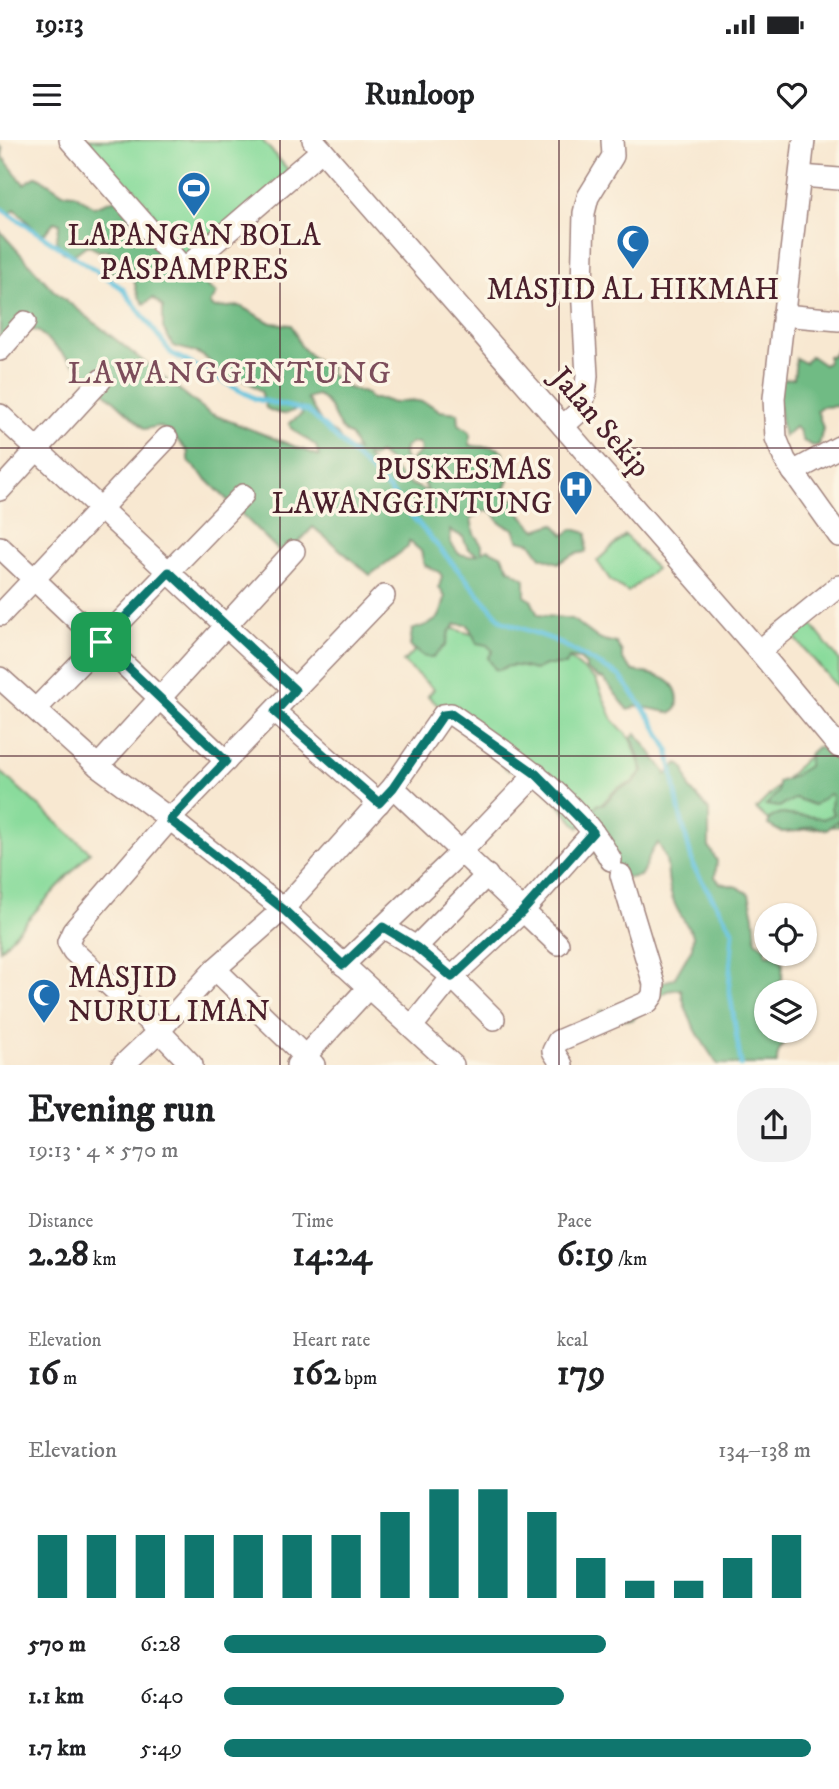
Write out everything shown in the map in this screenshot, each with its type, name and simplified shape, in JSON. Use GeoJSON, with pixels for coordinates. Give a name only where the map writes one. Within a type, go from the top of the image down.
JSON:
{"type":"FeatureCollection","features":[{"type":"Feature","properties":{"kind":"street"},"geometry":{"type":"LineString","coordinates":[[70,140],[184,269],[318,145]]}},
{"type":"Feature","properties":{"kind":"street"},"geometry":{"type":"LineString","coordinates":[[563,426],[579,412],[585,395],[587,376],[582,287],[584,213],[588,197],[613,156],[612,140]]}},
{"type":"Feature","properties":{"kind":"street"},"geometry":{"type":"LineString","coordinates":[[804,140],[774,413],[779,448],[839,536]]}},
{"type":"Feature","properties":{"kind":"street","name":"Jalan Sekip"},"geometry":{"type":"LineString","coordinates":[[318,145],[759,651],[839,747]]}},
{"type":"Feature","properties":{"kind":"street"},"geometry":{"type":"LineString","coordinates":[[801,176],[839,179]]}},
{"type":"Feature","properties":{"kind":"street"},"geometry":{"type":"LineString","coordinates":[[783,315],[839,320]]}},
{"type":"Feature","properties":{"kind":"street"},"geometry":{"type":"LineString","coordinates":[[1,346],[25,322]]}},
{"type":"Feature","properties":{"kind":"street"},"geometry":{"type":"LineString","coordinates":[[0,489],[101,380]]}},
{"type":"Feature","properties":{"kind":"street"},"geometry":{"type":"LineString","coordinates":[[0,415],[295,690]]}},
{"type":"Feature","properties":{"kind":"street"},"geometry":{"type":"LineString","coordinates":[[0,615],[167,438]]}},
{"type":"Feature","properties":{"kind":"street"},"geometry":{"type":"LineString","coordinates":[[793,472],[839,447]]}},
{"type":"Feature","properties":{"kind":"street"},"geometry":{"type":"LineString","coordinates":[[36,709],[243,495]]}},
{"type":"Feature","properties":{"kind":"street"},"geometry":{"type":"LineString","coordinates":[[0,547],[226,761]]}},
{"type":"Feature","properties":{"kind":"street"},"geometry":{"type":"LineString","coordinates":[[97,766],[294,551]]}},
{"type":"Feature","properties":{"kind":"street"},"geometry":{"type":"LineString","coordinates":[[759,651],[839,586]]}},
{"type":"Feature","properties":{"kind":"street"},"geometry":{"type":"LineString","coordinates":[[192,1065],[73,951],[68,942],[73,931],[170,820],[384,596]]}},
{"type":"Feature","properties":{"kind":"street"},"geometry":{"type":"LineString","coordinates":[[0,678],[97,766],[283,909],[453,1065]]}},
{"type":"Feature","properties":{"kind":"street"},"geometry":{"type":"LineString","coordinates":[[275,712],[461,852],[558,944]]}},
{"type":"Feature","properties":{"kind":"street"},"geometry":{"type":"LineString","coordinates":[[122,1065],[159,1031],[215,969],[283,909],[386,795],[447,713],[536,774],[593,832],[616,867],[654,984],[653,995],[648,1002],[558,1041],[553,1051],[562,1065]]}},
{"type":"Feature","properties":{"kind":"street"},"geometry":{"type":"LineString","coordinates":[[343,965],[461,852],[536,774]]}},
{"type":"Feature","properties":{"kind":"street"},"geometry":{"type":"LineString","coordinates":[[412,1026],[452,977],[522,912],[593,832]]}},
{"type":"Feature","properties":{"kind":"street"},"geometry":{"type":"LineString","coordinates":[[416,947],[487,875]]}},
{"type":"Feature","properties":{"kind":"street"},"geometry":{"type":"LineString","coordinates":[[383,927],[416,947],[452,977],[494,1019]]}},
{"type":"Feature","properties":{"kind":"street"},"geometry":{"type":"LineString","coordinates":[[215,969],[305,1062],[368,988]]}},
{"type":"Feature","properties":{"kind":"green space","name":"LAPANGAN BOLA PASPAMPRES"},"geometry":{"type":"Polygon","coordinates":[[[81,140],[262,140],[292,174],[187,262],[81,140]]]}},
{"type":"Feature","properties":{"kind":"green space"},"geometry":{"type":"Polygon","coordinates":[[[0,146],[3,149],[2,156],[24,184],[37,176],[63,193],[74,194],[94,207],[130,194],[152,211],[167,256],[206,262],[207,286],[217,293],[210,304],[215,308],[240,306],[271,323],[291,325],[304,349],[318,361],[330,366],[331,376],[341,378],[346,387],[367,394],[371,399],[393,403],[417,401],[440,411],[458,413],[459,424],[470,432],[470,445],[494,447],[504,452],[503,464],[509,479],[504,491],[506,497],[521,502],[518,512],[536,530],[554,524],[564,535],[573,529],[587,533],[586,552],[575,554],[558,563],[541,557],[531,543],[518,540],[514,529],[500,523],[493,512],[486,510],[471,518],[474,534],[482,545],[482,552],[488,549],[502,556],[509,569],[525,579],[525,596],[531,600],[538,615],[572,619],[599,639],[616,643],[622,652],[622,659],[633,671],[666,679],[676,690],[677,708],[672,713],[638,706],[628,710],[604,679],[586,669],[580,659],[569,658],[566,665],[545,665],[535,670],[512,666],[495,669],[488,658],[493,651],[487,645],[477,643],[468,625],[456,624],[449,632],[446,645],[433,657],[425,657],[410,646],[412,630],[439,617],[445,597],[439,587],[442,576],[424,565],[421,551],[409,541],[408,547],[370,575],[313,527],[285,557],[188,461],[188,452],[172,434],[159,426],[145,429],[39,332],[30,329],[0,338],[0,231],[53,290],[209,413],[319,456],[316,446],[291,428],[289,423],[302,414],[300,407],[283,414],[271,411],[266,408],[261,391],[239,376],[228,380],[203,356],[173,346],[163,328],[163,307],[153,298],[144,304],[137,292],[133,271],[127,270],[117,276],[107,269],[109,250],[99,251],[87,245],[75,254],[63,252],[56,240],[60,224],[54,222],[45,233],[38,233],[15,209],[10,214],[0,208],[0,146]],[[317,395],[307,398],[325,428],[337,434],[347,449],[357,451],[351,436],[340,427],[328,404],[317,395]],[[411,443],[405,447],[404,456],[408,462],[403,464],[392,463],[379,453],[374,457],[366,456],[380,472],[396,471],[404,481],[428,492],[422,478],[415,474],[411,466],[413,458],[421,451],[419,443],[411,443]],[[450,530],[451,543],[459,554],[478,554],[468,549],[463,537],[450,530]]]}},
{"type":"Feature","properties":{"kind":"green space"},"geometry":{"type":"Polygon","coordinates":[[[839,346],[839,406],[821,407],[817,410],[823,428],[819,445],[813,446],[803,441],[795,427],[784,437],[774,381],[794,378],[796,358],[805,363],[811,356],[824,365],[828,362],[828,356],[832,356],[839,346]]]}},
{"type":"Feature","properties":{"kind":"green space"},"geometry":{"type":"Polygon","coordinates":[[[625,535],[656,569],[628,592],[611,581],[597,561],[625,535]]]}},
{"type":"Feature","properties":{"kind":"green space"},"geometry":{"type":"Polygon","coordinates":[[[811,624],[839,660],[839,689],[794,637],[811,624]]]}},
{"type":"Feature","properties":{"kind":"green space"},"geometry":{"type":"Polygon","coordinates":[[[447,627],[564,654],[596,680],[613,720],[631,739],[642,771],[631,783],[617,788],[579,828],[519,760],[509,771],[428,696],[434,689],[403,662],[438,629],[447,627]]]}},
{"type":"Feature","properties":{"kind":"green space"},"geometry":{"type":"Polygon","coordinates":[[[636,733],[666,775],[678,763],[684,768],[690,789],[709,810],[709,847],[717,861],[715,877],[720,883],[737,887],[749,894],[754,916],[754,966],[783,966],[781,980],[754,980],[754,1043],[784,1043],[778,1054],[777,1064],[717,1064],[690,1019],[681,989],[667,991],[632,1020],[597,1016],[601,1011],[629,1006],[648,986],[674,979],[692,948],[693,935],[674,903],[666,861],[658,843],[640,876],[628,878],[612,868],[602,869],[589,836],[589,820],[598,804],[604,804],[618,789],[632,784],[643,771],[632,737],[636,733]]]}},
{"type":"Feature","properties":{"kind":"green space"},"geometry":{"type":"Polygon","coordinates":[[[817,747],[839,773],[839,826],[781,832],[756,809],[817,747]]]}},
{"type":"Feature","properties":{"kind":"green space"},"geometry":{"type":"Polygon","coordinates":[[[817,747],[831,752],[839,768],[839,822],[827,830],[811,826],[798,831],[781,832],[768,825],[769,819],[780,813],[823,819],[834,814],[831,809],[832,795],[829,794],[814,805],[796,798],[779,807],[766,805],[778,792],[778,782],[792,777],[808,766],[810,753],[817,747]]]}},
{"type":"Feature","properties":{"kind":"green space"},"geometry":{"type":"Polygon","coordinates":[[[0,771],[90,852],[0,950],[0,771]]]}},
{"type":"Feature","properties":{"kind":"waterway"},"geometry":{"type":"LineString","coordinates":[[0,208],[122,288],[171,353],[256,399],[308,411],[387,487],[502,621],[554,640],[620,676],[651,719],[668,749],[680,814],[694,868],[733,931],[729,987],[741,1065]]}},
{"type":"Feature","properties":{"kind":"place","name":"LAPANGAN BOLA PASPAMPRES"},"geometry":{"type":"Point","coordinates":[194,218]}},
{"type":"Feature","properties":{"kind":"place","name":"MASJID AL HIKMAH"},"geometry":{"type":"Point","coordinates":[633,271]}},
{"type":"Feature","properties":{"kind":"place","name":"PUSKESMAS LAWANGGINTUNG"},"geometry":{"type":"Point","coordinates":[576,517]}},
{"type":"Feature","properties":{"kind":"place","name":"MASJID NURUL IMAN"},"geometry":{"type":"Point","coordinates":[44,1025]}},
{"type":"Feature","properties":{"kind":"district","name":"LAWANGGINTUNG"},"geometry":{"type":"Point","coordinates":[230,374]}},
{"type":"Feature","properties":{"kind":"route"},"geometry":{"type":"LineString","coordinates":[[169,572],[295,690],[275,712],[379,803],[393,788],[447,713],[536,774],[593,832],[522,912],[452,977],[416,947],[383,927],[343,965],[283,909],[170,820],[226,761],[101,642],[169,572]]}}]}
